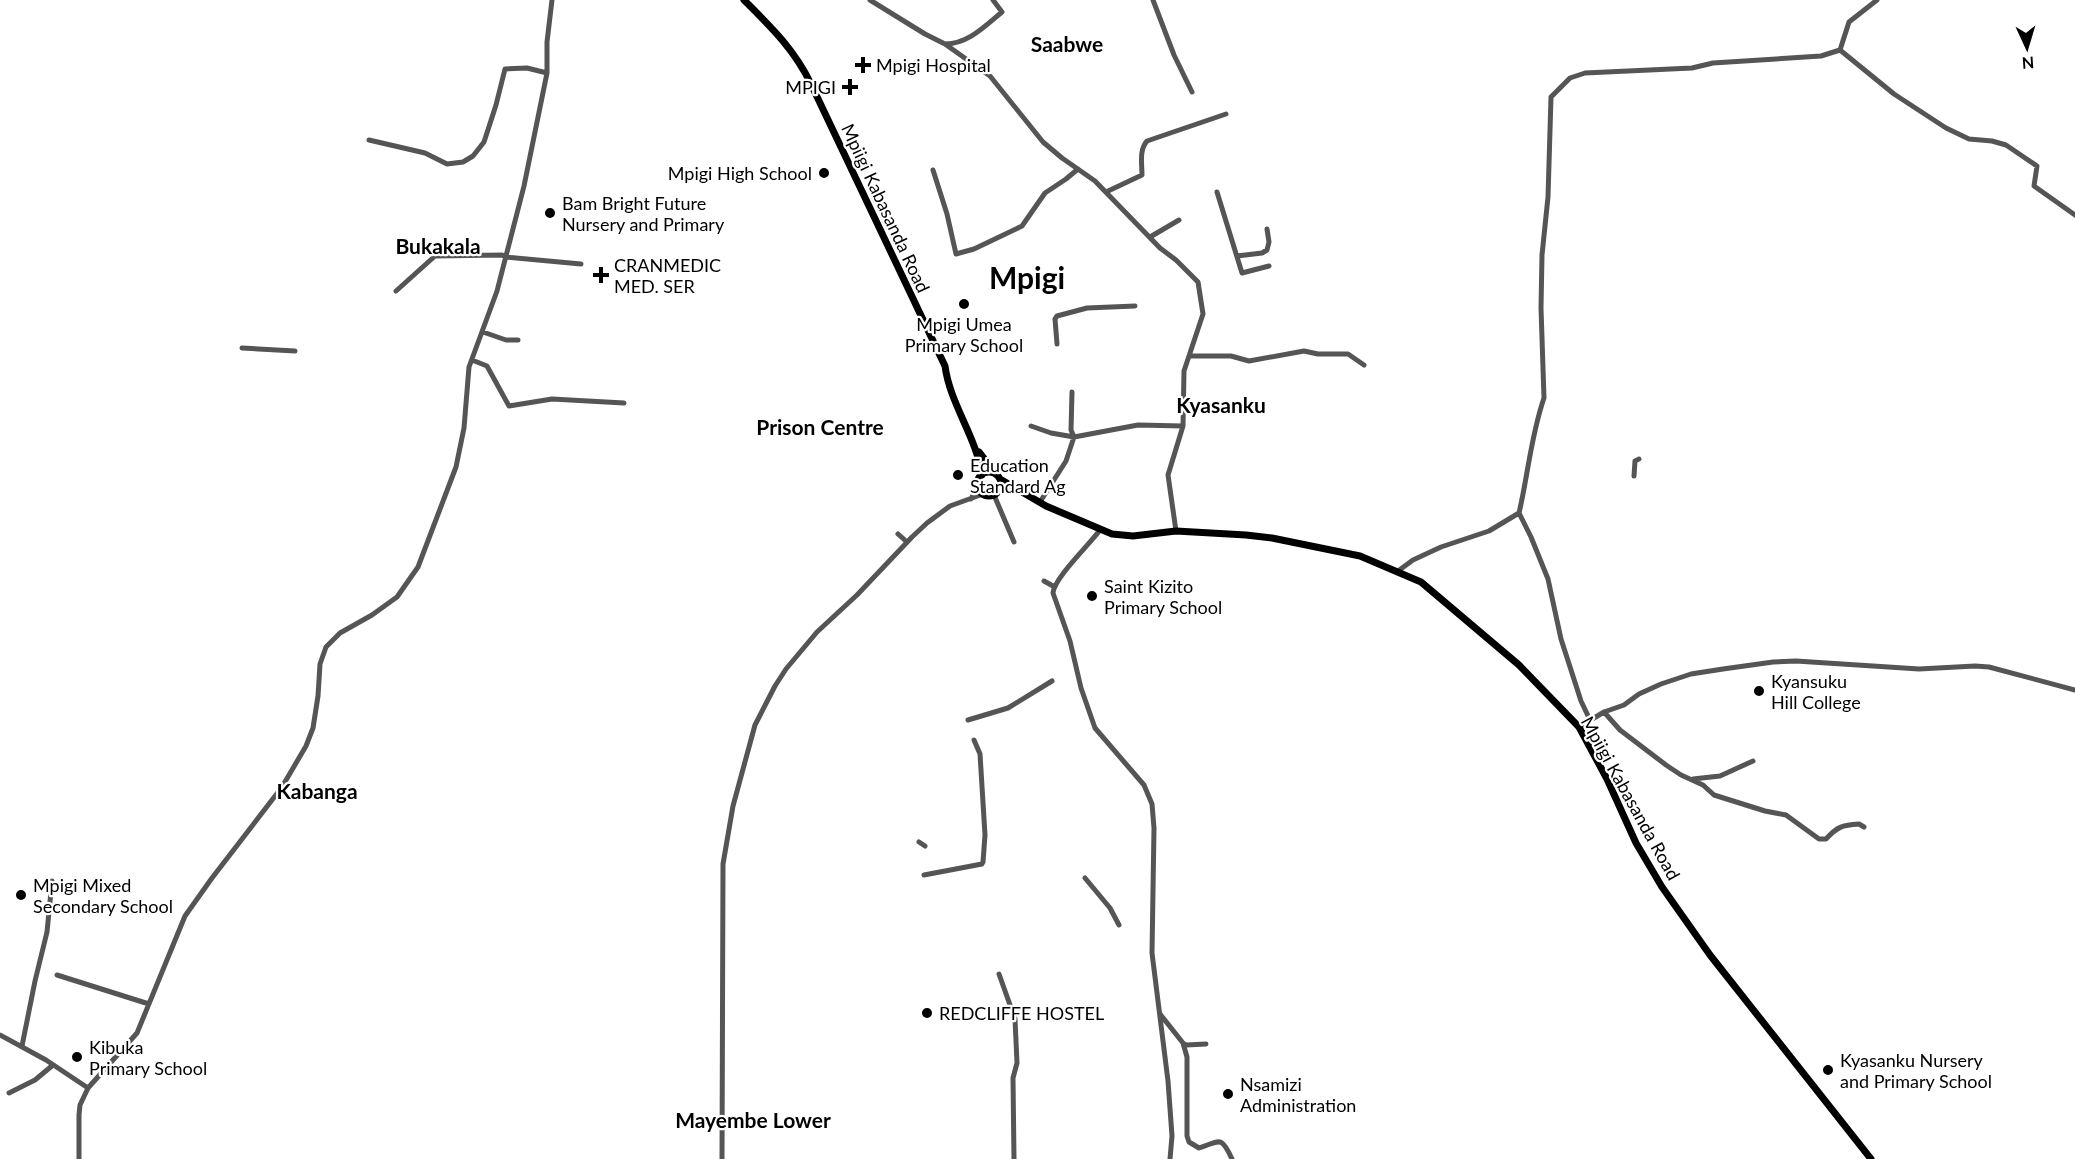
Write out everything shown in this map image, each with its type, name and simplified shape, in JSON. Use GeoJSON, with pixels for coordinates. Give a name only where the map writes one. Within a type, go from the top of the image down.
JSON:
{"type":"FeatureCollection","features":[{"type":"Feature","properties":{"kind":"main road","name":"Mpiigi Kabasanda Road"},"geometry":{"type":"LineString","coordinates":[[744,0],[789,46],[800,61],[945,366],[947,382],[974,445],[982,475]]}},
{"type":"Feature","properties":{"kind":"main road","name":"Mpiigi Kabasanda Road"},"geometry":{"type":"LineString","coordinates":[[974,445],[998,477],[1040,502],[1112,534],[1133,536],[1176,531],[1272,538],[1360,556],[1421,582],[1519,665],[1579,727],[1607,779],[1636,843],[1662,887],[1710,955],[1871,1159]]}},
{"type":"Feature","properties":{"kind":"main road"},"geometry":{"type":"LineString","coordinates":[[997,493],[998,477],[988,472],[982,475],[978,480],[978,487],[983,494],[997,493],[1017,489]]}},
{"type":"Feature","properties":{"kind":"street"},"geometry":{"type":"LineString","coordinates":[[79,1159],[80,1105],[88,1088],[136,1033],[185,916],[282,787],[306,746],[315,720],[320,664],[326,647],[340,633],[372,615],[397,597],[418,567],[456,467],[464,428],[469,367],[483,332],[506,257],[524,186],[547,73],[547,42],[552,0]]}},
{"type":"Feature","properties":{"kind":"street"},"geometry":{"type":"LineString","coordinates":[[870,0],[924,34],[945,44],[990,76],[1043,142],[1091,177],[1198,282],[1203,314],[1183,376],[1183,426],[1168,475],[1176,531]]}},
{"type":"Feature","properties":{"kind":"street"},"geometry":{"type":"LineString","coordinates":[[945,44],[956,44],[966,39],[1002,12],[993,0]]}},
{"type":"Feature","properties":{"kind":"street"},"geometry":{"type":"LineString","coordinates":[[1153,0],[1174,55],[1192,92]]}},
{"type":"Feature","properties":{"kind":"street"},"geometry":{"type":"LineString","coordinates":[[1840,50],[1850,22],[1877,0]]}},
{"type":"Feature","properties":{"kind":"street"},"geometry":{"type":"LineString","coordinates":[[1840,50],[1894,94],[1946,128],[1969,139],[2000,143],[2037,166],[2034,186],[2039,192],[2075,215]]}},
{"type":"Feature","properties":{"kind":"street"},"geometry":{"type":"LineString","coordinates":[[1590,720],[1581,701],[1561,639],[1548,579],[1532,537],[1519,513],[1544,399],[1542,255],[1548,197],[1551,97],[1570,78],[1585,73],[1692,68],[1713,63],[1821,56],[1840,50]]}},
{"type":"Feature","properties":{"kind":"street"},"geometry":{"type":"LineString","coordinates":[[369,140],[425,153],[447,164],[463,162],[473,156],[484,142],[505,69],[527,68],[547,73]]}},
{"type":"Feature","properties":{"kind":"street"},"geometry":{"type":"LineString","coordinates":[[1106,192],[1142,175],[1143,145],[1147,141],[1226,114]]}},
{"type":"Feature","properties":{"kind":"street"},"geometry":{"type":"LineString","coordinates":[[933,170],[947,214],[956,254],[974,249],[1022,226],[1045,193],[1078,169]]}},
{"type":"Feature","properties":{"kind":"street"},"geometry":{"type":"LineString","coordinates":[[1218,192],[1242,273],[1269,266]]}},
{"type":"Feature","properties":{"kind":"street"},"geometry":{"type":"LineString","coordinates":[[1150,237],[1179,220]]}},
{"type":"Feature","properties":{"kind":"street"},"geometry":{"type":"LineString","coordinates":[[1237,256],[1263,253],[1267,250],[1269,242],[1267,229]]}},
{"type":"Feature","properties":{"kind":"street"},"geometry":{"type":"LineString","coordinates":[[396,291],[435,256],[502,255],[581,264]]}},
{"type":"Feature","properties":{"kind":"street"},"geometry":{"type":"LineString","coordinates":[[1057,344],[1055,319],[1057,316],[1087,308],[1135,306]]}},
{"type":"Feature","properties":{"kind":"street"},"geometry":{"type":"LineString","coordinates":[[483,332],[506,340],[518,340]]}},
{"type":"Feature","properties":{"kind":"street"},"geometry":{"type":"LineString","coordinates":[[242,348],[295,351]]}},
{"type":"Feature","properties":{"kind":"street"},"geometry":{"type":"LineString","coordinates":[[1189,356],[1231,356],[1249,361],[1304,351],[1318,354],[1348,354],[1364,365]]}},
{"type":"Feature","properties":{"kind":"street"},"geometry":{"type":"LineString","coordinates":[[472,360],[487,366],[509,406],[552,399],[624,403]]}},
{"type":"Feature","properties":{"kind":"street"},"geometry":{"type":"LineString","coordinates":[[1040,502],[1066,461],[1074,437],[1071,430],[1072,392]]}},
{"type":"Feature","properties":{"kind":"street"},"geometry":{"type":"LineString","coordinates":[[1031,426],[1051,433],[1074,437],[1138,425],[1183,426]]}},
{"type":"Feature","properties":{"kind":"street"},"geometry":{"type":"LineString","coordinates":[[1634,476],[1635,462],[1639,459]]}},
{"type":"Feature","properties":{"kind":"street"},"geometry":{"type":"LineString","coordinates":[[971,499],[978,487]]}},
{"type":"Feature","properties":{"kind":"street"},"geometry":{"type":"LineString","coordinates":[[997,493],[1014,542]]}},
{"type":"Feature","properties":{"kind":"street"},"geometry":{"type":"LineString","coordinates":[[722,1159],[723,864],[728,828],[743,763],[755,725],[786,669],[817,632],[857,595],[927,523],[950,506],[983,494]]}},
{"type":"Feature","properties":{"kind":"street"},"geometry":{"type":"LineString","coordinates":[[1398,571],[1442,547],[1489,531],[1519,513]]}},
{"type":"Feature","properties":{"kind":"street"},"geometry":{"type":"LineString","coordinates":[[1100,530],[1053,586],[1054,601],[1070,640],[1081,688],[1095,728],[1144,785],[1152,804],[1154,828],[1152,953],[1168,1081],[1172,1136],[1170,1159]]}},
{"type":"Feature","properties":{"kind":"street"},"geometry":{"type":"LineString","coordinates":[[898,534],[907,542]]}},
{"type":"Feature","properties":{"kind":"street"},"geometry":{"type":"LineString","coordinates":[[1044,581],[1053,586]]}},
{"type":"Feature","properties":{"kind":"street"},"geometry":{"type":"LineString","coordinates":[[1579,727],[1604,712],[1624,705],[1639,694],[1675,678],[1773,662],[1842,662],[1918,669],[1975,666],[2075,690]]}},
{"type":"Feature","properties":{"kind":"street"},"geometry":{"type":"LineString","coordinates":[[968,720],[1008,708],[1052,681]]}},
{"type":"Feature","properties":{"kind":"street"},"geometry":{"type":"LineString","coordinates":[[1604,712],[1620,730],[1666,765],[1681,775],[1693,779],[1714,795],[1786,815],[1819,839],[1826,839],[1833,830],[1840,827],[1859,824],[1864,827]]}},
{"type":"Feature","properties":{"kind":"street"},"geometry":{"type":"LineString","coordinates":[[924,875],[984,862],[980,754],[974,740]]}},
{"type":"Feature","properties":{"kind":"street"},"geometry":{"type":"LineString","coordinates":[[1693,779],[1720,776],[1753,761]]}},
{"type":"Feature","properties":{"kind":"street"},"geometry":{"type":"LineString","coordinates":[[1084,878],[1110,908],[1119,925]]}},
{"type":"Feature","properties":{"kind":"street"},"geometry":{"type":"LineString","coordinates":[[22,1046],[47,932],[52,881]]}},
{"type":"Feature","properties":{"kind":"street"},"geometry":{"type":"LineString","coordinates":[[999,974],[1015,1019],[1017,1063],[1013,1078],[1014,1159]]}},
{"type":"Feature","properties":{"kind":"street"},"geometry":{"type":"LineString","coordinates":[[57,975],[149,1004]]}},
{"type":"Feature","properties":{"kind":"street"},"geometry":{"type":"LineString","coordinates":[[1160,1014],[1183,1043],[1187,1057],[1187,1136],[1189,1142],[1199,1148],[1216,1140],[1227,1147],[1232,1159]]}},
{"type":"Feature","properties":{"kind":"street"},"geometry":{"type":"LineString","coordinates":[[0,1035],[22,1046],[88,1088]]}},
{"type":"Feature","properties":{"kind":"street"},"geometry":{"type":"LineString","coordinates":[[1183,1043],[1186,1045],[1206,1044]]}},
{"type":"Feature","properties":{"kind":"street"},"geometry":{"type":"LineString","coordinates":[[9,1093],[28,1084],[53,1065]]}},
{"type":"Feature","properties":{"kind":"place","name":"Mpigi Hospital"},"geometry":{"type":"Point","coordinates":[863,65]}},
{"type":"Feature","properties":{"kind":"place","name":"MPIGI"},"geometry":{"type":"Point","coordinates":[850,87]}},
{"type":"Feature","properties":{"kind":"place","name":"Mpigi High School"},"geometry":{"type":"Point","coordinates":[824,173]}},
{"type":"Feature","properties":{"kind":"place","name":"Bam Bright Future Nursery and Primary"},"geometry":{"type":"Point","coordinates":[550,213]}},
{"type":"Feature","properties":{"kind":"place","name":"CRANMEDIC MED. SER"},"geometry":{"type":"Point","coordinates":[601,275]}},
{"type":"Feature","properties":{"kind":"place","name":"Mpigi Umea Primary School"},"geometry":{"type":"Point","coordinates":[964,304]}},
{"type":"Feature","properties":{"kind":"place","name":"Education Standard Ag"},"geometry":{"type":"Point","coordinates":[958,475]}},
{"type":"Feature","properties":{"kind":"place","name":"Saint Kizito Primary School"},"geometry":{"type":"Point","coordinates":[1092,596]}},
{"type":"Feature","properties":{"kind":"place","name":"Kyansuku Hill College"},"geometry":{"type":"Point","coordinates":[1759,691]}},
{"type":"Feature","properties":{"kind":"place","name":"Mpigi Mixed Secondary School"},"geometry":{"type":"Point","coordinates":[21,895]}},
{"type":"Feature","properties":{"kind":"place","name":"REDCLIFFE HOSTEL"},"geometry":{"type":"Point","coordinates":[927,1013]}},
{"type":"Feature","properties":{"kind":"place","name":"Kibuka Primary School"},"geometry":{"type":"Point","coordinates":[77,1057]}},
{"type":"Feature","properties":{"kind":"place","name":"Kyasanku Nursery and Primary School"},"geometry":{"type":"Point","coordinates":[1828,1070]}},
{"type":"Feature","properties":{"kind":"place","name":"Nsamizi Administration"},"geometry":{"type":"Point","coordinates":[1228,1094]}},
{"type":"Feature","properties":{"kind":"district","name":"Saabwe"},"geometry":{"type":"Point","coordinates":[1067,43]}},
{"type":"Feature","properties":{"kind":"district","name":"Bukakala"},"geometry":{"type":"Point","coordinates":[438,245]}},
{"type":"Feature","properties":{"kind":"district","name":"Mpigi"},"geometry":{"type":"Point","coordinates":[1027,277]}},
{"type":"Feature","properties":{"kind":"district","name":"Kyasanku"},"geometry":{"type":"Point","coordinates":[1221,404]}},
{"type":"Feature","properties":{"kind":"district","name":"Prison Centre"},"geometry":{"type":"Point","coordinates":[820,426]}},
{"type":"Feature","properties":{"kind":"district","name":"Kabanga"},"geometry":{"type":"Point","coordinates":[317,790]}},
{"type":"Feature","properties":{"kind":"district","name":"Mayembe Lower"},"geometry":{"type":"Point","coordinates":[753,1119]}}]}
